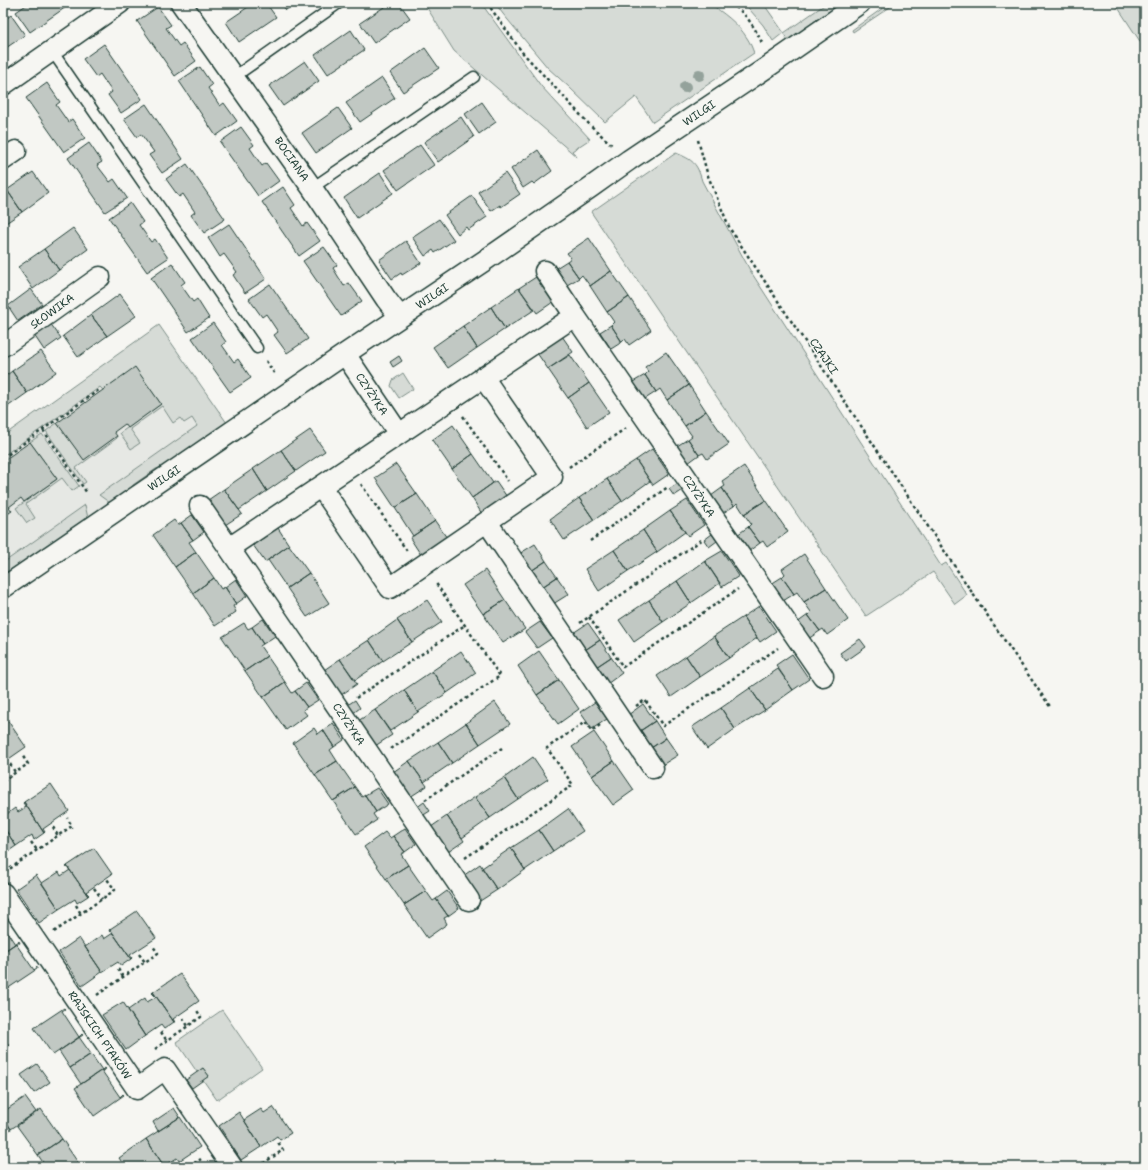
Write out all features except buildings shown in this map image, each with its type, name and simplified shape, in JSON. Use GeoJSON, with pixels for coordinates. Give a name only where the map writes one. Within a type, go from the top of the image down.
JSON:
{"type":"FeatureCollection","features":[{"type":"Feature","properties":{"kind":"street"},"geometry":{"type":"LineString","coordinates":[[3,85],[120,3]]}},
{"type":"Feature","properties":{"kind":"street","name":"BOCIANA"},"geometry":{"type":"LineString","coordinates":[[182,3],[312,188],[386,299],[400,317]]}},
{"type":"Feature","properties":{"kind":"street","name":"WILGI"},"geometry":{"type":"LineString","coordinates":[[3,588],[860,3]]}},
{"type":"Feature","properties":{"kind":"street","name":"CZYŻYKA"},"geometry":{"type":"LineString","coordinates":[[545,271],[823,676]]}},
{"type":"Feature","properties":{"kind":"street","name":"SŁOWIKA"},"geometry":{"type":"LineString","coordinates":[[3,346],[100,277]]}},
{"type":"Feature","properties":{"kind":"street"},"geometry":{"type":"LineString","coordinates":[[229,548],[575,316]]}},
{"type":"Feature","properties":{"kind":"street","name":"CZYŻYKA"},"geometry":{"type":"LineString","coordinates":[[345,354],[399,434]]}},
{"type":"Feature","properties":{"kind":"street"},"geometry":{"type":"LineString","coordinates":[[321,487],[390,588],[427,574],[487,522],[552,477],[484,377]]}},
{"type":"Feature","properties":{"kind":"street","name":"CZYŻYKA"},"geometry":{"type":"LineString","coordinates":[[200,506],[469,900]]}},
{"type":"Feature","properties":{"kind":"street"},"geometry":{"type":"LineString","coordinates":[[487,522],[653,768]]}},
{"type":"Feature","properties":{"kind":"street","name":"RAJSKICH PTAKÓW"},"geometry":{"type":"LineString","coordinates":[[3,893],[137,1089],[165,1069],[232,1167]]}},
{"type":"Feature","properties":{"kind":"lane"},"geometry":{"type":"LineString","coordinates":[[234,77],[339,3]]}},
{"type":"Feature","properties":{"kind":"lane"},"geometry":{"type":"LineString","coordinates":[[52,51],[257,348]]}},
{"type":"Feature","properties":{"kind":"lane"},"geometry":{"type":"LineString","coordinates":[[312,188],[474,77]]}},
{"type":"Feature","properties":{"kind":"path"},"geometry":{"type":"LineString","coordinates":[[487,3],[522,52],[589,124],[629,160]]}},
{"type":"Feature","properties":{"kind":"path"},"geometry":{"type":"LineString","coordinates":[[731,3],[743,12],[754,26],[772,64]]}},
{"type":"Feature","properties":{"kind":"path","name":"CZAJKI"},"geometry":{"type":"LineString","coordinates":[[698,141],[708,176],[730,229],[957,570],[1051,708]]}},
{"type":"Feature","properties":{"kind":"path"},"geometry":{"type":"LineString","coordinates":[[257,348],[276,376]]}},
{"type":"Feature","properties":{"kind":"path"},"geometry":{"type":"LineString","coordinates":[[3,458],[100,389]]}},
{"type":"Feature","properties":{"kind":"path"},"geometry":{"type":"LineString","coordinates":[[451,399],[520,499]]}},
{"type":"Feature","properties":{"kind":"path"},"geometry":{"type":"LineString","coordinates":[[572,465],[629,426]]}},
{"type":"Feature","properties":{"kind":"path"},"geometry":{"type":"LineString","coordinates":[[42,430],[87,493]]}},
{"type":"Feature","properties":{"kind":"path"},"geometry":{"type":"LineString","coordinates":[[350,467],[465,625],[500,676],[374,761]]}},
{"type":"Feature","properties":{"kind":"path"},"geometry":{"type":"LineString","coordinates":[[590,541],[685,476]]}},
{"type":"Feature","properties":{"kind":"path"},"geometry":{"type":"LineString","coordinates":[[576,625],[720,527]]}},
{"type":"Feature","properties":{"kind":"path"},"geometry":{"type":"LineString","coordinates":[[589,616],[623,668],[754,577]]}},
{"type":"Feature","properties":{"kind":"path"},"geometry":{"type":"LineString","coordinates":[[339,710],[465,625]]}},
{"type":"Feature","properties":{"kind":"path"},"geometry":{"type":"LineString","coordinates":[[632,708],[645,700],[662,726],[795,636]]}},
{"type":"Feature","properties":{"kind":"path"},"geometry":{"type":"LineString","coordinates":[[448,869],[573,785],[547,748],[585,722],[592,731],[602,724]]}},
{"type":"Feature","properties":{"kind":"path"},"geometry":{"type":"LineString","coordinates":[[408,812],[502,748]]}},
{"type":"Feature","properties":{"kind":"path"},"geometry":{"type":"LineString","coordinates":[[3,781],[28,764],[22,755]]}},
{"type":"Feature","properties":{"kind":"path"},"geometry":{"type":"LineString","coordinates":[[10,764],[15,772]]}},
{"type":"Feature","properties":{"kind":"path"},"geometry":{"type":"LineString","coordinates":[[3,873],[72,826],[67,818]]}},
{"type":"Feature","properties":{"kind":"path"},"geometry":{"type":"LineString","coordinates":[[53,827],[58,836]]}},
{"type":"Feature","properties":{"kind":"path"},"geometry":{"type":"LineString","coordinates":[[31,842],[37,850]]}},
{"type":"Feature","properties":{"kind":"path"},"geometry":{"type":"LineString","coordinates":[[52,933],[115,890],[107,879]]}},
{"type":"Feature","properties":{"kind":"path"},"geometry":{"type":"LineString","coordinates":[[94,888],[102,899]]}},
{"type":"Feature","properties":{"kind":"path"},"geometry":{"type":"LineString","coordinates":[[76,905],[81,914]]}},
{"type":"Feature","properties":{"kind":"path"},"geometry":{"type":"LineString","coordinates":[[95,997],[158,953],[152,945]]}},
{"type":"Feature","properties":{"kind":"path"},"geometry":{"type":"LineString","coordinates":[[139,954],[145,962]]}},
{"type":"Feature","properties":{"kind":"path"},"geometry":{"type":"LineString","coordinates":[[118,968],[123,977]]}},
{"type":"Feature","properties":{"kind":"path"},"geometry":{"type":"LineString","coordinates":[[154,1050],[201,1017],[196,1009]]}},
{"type":"Feature","properties":{"kind":"path"},"geometry":{"type":"LineString","coordinates":[[183,1018],[188,1026]]}},
{"type":"Feature","properties":{"kind":"path"},"geometry":{"type":"LineString","coordinates":[[161,1032],[167,1041]]}},
{"type":"Feature","properties":{"kind":"path"},"geometry":{"type":"LineString","coordinates":[[258,1167],[283,1150],[278,1142]]}},
{"type":"Feature","properties":{"kind":"path"},"geometry":{"type":"LineString","coordinates":[[173,1162],[176,1167]]}},
{"type":"Feature","properties":{"kind":"shaded area"},"geometry":{"type":"Polygon","coordinates":[[[424,3],[481,3],[541,86],[590,139],[572,151],[577,157],[454,51],[424,3]]]}},
{"type":"Feature","properties":{"kind":"shaded area"},"geometry":{"type":"Polygon","coordinates":[[[495,3],[709,3],[739,28],[751,45],[754,53],[653,122],[636,97],[605,122],[548,68],[495,3]]]}},
{"type":"Feature","properties":{"kind":"shaded area"},"geometry":{"type":"Polygon","coordinates":[[[744,3],[763,3],[784,33],[827,3],[842,3],[788,40],[783,33],[773,41],[763,25],[744,3]]]}},
{"type":"Feature","properties":{"kind":"shaded area"},"geometry":{"type":"Polygon","coordinates":[[[890,3],[896,3],[853,32],[852,30],[890,3]]]}},
{"type":"Feature","properties":{"kind":"shaded area"},"geometry":{"type":"Polygon","coordinates":[[[1115,3],[1145,3],[1145,49],[1115,3]]]}},
{"type":"Feature","properties":{"kind":"shaded area"},"geometry":{"type":"Polygon","coordinates":[[[676,153],[687,158],[696,166],[702,181],[751,272],[941,566],[946,563],[967,595],[955,604],[933,572],[866,616],[591,212],[676,153]]]}},
{"type":"Feature","properties":{"kind":"shaded area"},"geometry":{"type":"Polygon","coordinates":[[[159,325],[227,423],[3,576],[3,436],[159,325]]]}},
{"type":"Feature","properties":{"kind":"shaded area"},"geometry":{"type":"Polygon","coordinates":[[[159,325],[227,423],[160,468],[156,469],[110,503],[99,495],[197,426],[192,418],[184,423],[180,418],[173,423],[162,406],[130,429],[140,443],[131,449],[120,433],[161,404],[135,368],[103,390],[100,387],[3,456],[3,436],[159,325]]]}},
{"type":"Feature","properties":{"kind":"shaded area"},"geometry":{"type":"Polygon","coordinates":[[[403,373],[413,389],[399,398],[391,386],[393,380],[403,373]]]}},
{"type":"Feature","properties":{"kind":"shaded area"},"geometry":{"type":"Polygon","coordinates":[[[57,423],[84,459],[117,436],[117,438],[76,468],[86,482],[83,484],[46,431],[57,423]]]}},
{"type":"Feature","properties":{"kind":"shaded area"},"geometry":{"type":"Polygon","coordinates":[[[42,434],[79,486],[72,491],[62,478],[26,504],[35,518],[27,523],[16,508],[57,479],[30,442],[42,434]]]}},
{"type":"Feature","properties":{"kind":"shaded area"},"geometry":{"type":"Polygon","coordinates":[[[85,505],[88,518],[3,576],[3,563],[85,505]]]}},
{"type":"Feature","properties":{"kind":"shaded area"},"geometry":{"type":"Polygon","coordinates":[[[222,1010],[262,1068],[217,1100],[203,1080],[209,1076],[203,1068],[197,1072],[176,1042],[222,1010]]]}}]}
